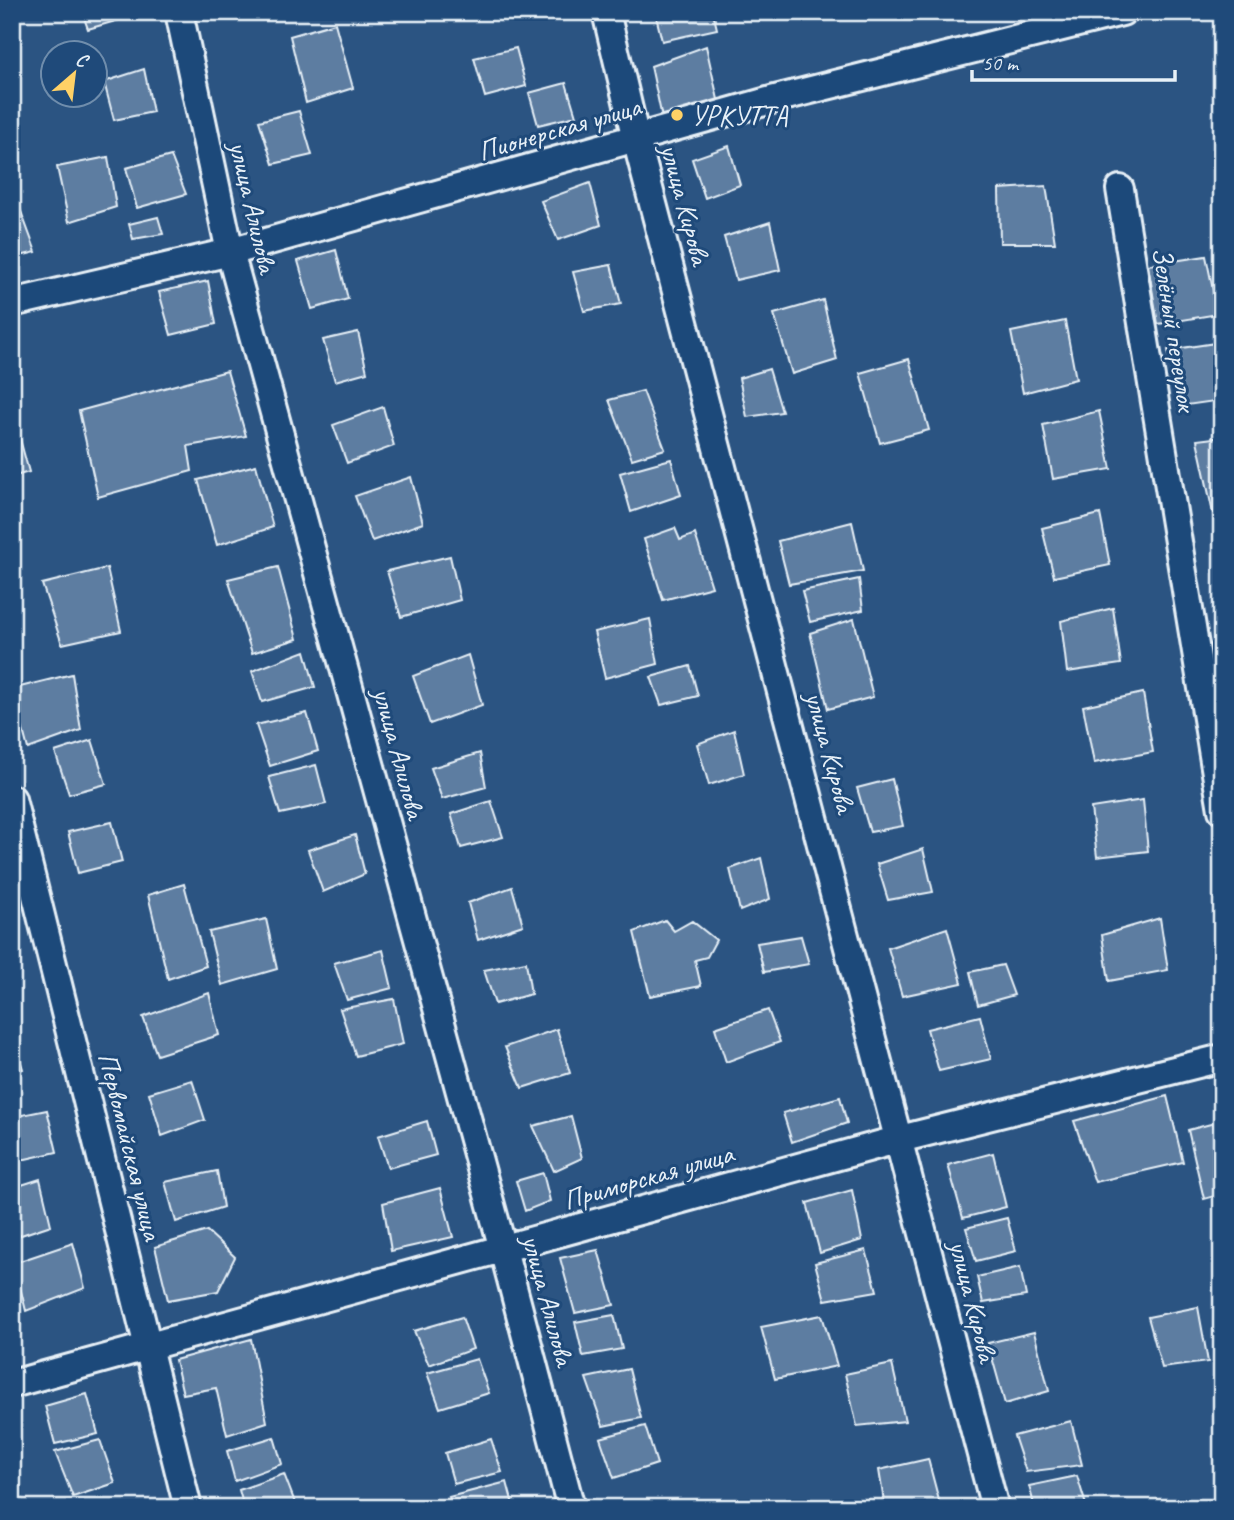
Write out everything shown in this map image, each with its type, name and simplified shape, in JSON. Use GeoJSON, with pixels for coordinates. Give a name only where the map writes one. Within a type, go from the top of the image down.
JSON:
{"type":"FeatureCollection","features":[{"type":"Feature","properties":{"kind":"street","name":"улица Алилова"},"geometry":{"type":"LineString","coordinates":[[179,12],[230,252],[503,1249],[571,1508]]}},
{"type":"Feature","properties":{"kind":"street","name":"улица Кирова"},"geometry":{"type":"LineString","coordinates":[[606,12],[636,139],[995,1508]]}},
{"type":"Feature","properties":{"kind":"street","name":"Пионерская улица"},"geometry":{"type":"LineString","coordinates":[[12,303],[230,252],[775,99],[1122,12]]}},
{"type":"Feature","properties":{"kind":"street","name":"Зелёный переулок"},"geometry":{"type":"LineString","coordinates":[[1120,189],[1222,810]]}},
{"type":"Feature","properties":{"kind":"street","name":"Первомайская улица"},"geometry":{"type":"LineString","coordinates":[[12,799],[188,1508]]}},
{"type":"Feature","properties":{"kind":"street","name":"Приморская улица"},"geometry":{"type":"LineString","coordinates":[[12,1384],[900,1139],[1222,1058]]}},
{"type":"Feature","properties":{"kind":"building"},"geometry":{"type":"Polygon","coordinates":[[[82,12],[127,12],[129,17],[88,29],[82,12]]]}},
{"type":"Feature","properties":{"kind":"building"},"geometry":{"type":"Polygon","coordinates":[[[496,12],[517,12],[497,17],[496,12]]]}},
{"type":"Feature","properties":{"kind":"building"},"geometry":{"type":"Polygon","coordinates":[[[655,12],[713,12],[717,29],[662,41],[655,12]]]}},
{"type":"Feature","properties":{"kind":"building"},"geometry":{"type":"Polygon","coordinates":[[[335,23],[353,88],[306,103],[290,36],[335,23]]]}},
{"type":"Feature","properties":{"kind":"building"},"geometry":{"type":"Polygon","coordinates":[[[706,46],[719,104],[662,118],[651,66],[706,46]]]}},
{"type":"Feature","properties":{"kind":"building"},"geometry":{"type":"Polygon","coordinates":[[[516,48],[526,86],[485,97],[474,58],[516,48]]]}},
{"type":"Feature","properties":{"kind":"building"},"geometry":{"type":"Polygon","coordinates":[[[144,69],[153,112],[114,120],[108,97],[108,81],[144,69]]]}},
{"type":"Feature","properties":{"kind":"building"},"geometry":{"type":"Polygon","coordinates":[[[566,83],[576,116],[538,125],[529,93],[566,83]]]}},
{"type":"Feature","properties":{"kind":"building"},"geometry":{"type":"Polygon","coordinates":[[[299,111],[312,155],[273,164],[259,121],[299,111]]]}},
{"type":"Feature","properties":{"kind":"building"},"geometry":{"type":"Polygon","coordinates":[[[729,146],[740,185],[705,198],[692,159],[729,146]]]}},
{"type":"Feature","properties":{"kind":"building"},"geometry":{"type":"Polygon","coordinates":[[[171,156],[186,194],[137,208],[126,168],[171,156]]]}},
{"type":"Feature","properties":{"kind":"building"},"geometry":{"type":"Polygon","coordinates":[[[108,157],[116,207],[69,222],[57,167],[108,157]]]}},
{"type":"Feature","properties":{"kind":"building"},"geometry":{"type":"Polygon","coordinates":[[[590,183],[601,225],[558,240],[541,201],[590,183]]]}},
{"type":"Feature","properties":{"kind":"building"},"geometry":{"type":"Polygon","coordinates":[[[1046,186],[1055,243],[1000,243],[999,189],[1046,186]]]}},
{"type":"Feature","properties":{"kind":"building"},"geometry":{"type":"Polygon","coordinates":[[[12,187],[36,252],[12,258],[12,187]]]}},
{"type":"Feature","properties":{"kind":"building"},"geometry":{"type":"Polygon","coordinates":[[[158,217],[163,234],[133,239],[129,224],[158,217]]]}},
{"type":"Feature","properties":{"kind":"building"},"geometry":{"type":"Polygon","coordinates":[[[770,222],[780,270],[736,280],[724,237],[770,222]]]}},
{"type":"Feature","properties":{"kind":"building"},"geometry":{"type":"Polygon","coordinates":[[[336,250],[348,299],[312,309],[298,261],[336,250]]]}},
{"type":"Feature","properties":{"kind":"building"},"geometry":{"type":"Polygon","coordinates":[[[1206,256],[1218,314],[1158,324],[1148,265],[1206,256]]]}},
{"type":"Feature","properties":{"kind":"building"},"geometry":{"type":"Polygon","coordinates":[[[611,265],[621,304],[584,311],[573,272],[611,265]]]}},
{"type":"Feature","properties":{"kind":"building"},"geometry":{"type":"Polygon","coordinates":[[[208,281],[216,324],[171,335],[159,292],[208,281]]]}},
{"type":"Feature","properties":{"kind":"building"},"geometry":{"type":"Polygon","coordinates":[[[823,300],[837,360],[792,374],[774,314],[823,300]]]}},
{"type":"Feature","properties":{"kind":"building"},"geometry":{"type":"Polygon","coordinates":[[[1065,321],[1076,379],[1023,393],[1011,332],[1065,321]]]}},
{"type":"Feature","properties":{"kind":"building"},"geometry":{"type":"Polygon","coordinates":[[[358,332],[367,372],[335,381],[323,340],[358,332]]]}},
{"type":"Feature","properties":{"kind":"building"},"geometry":{"type":"Polygon","coordinates":[[[1222,342],[1222,400],[1180,406],[1168,350],[1222,342]]]}},
{"type":"Feature","properties":{"kind":"building"},"geometry":{"type":"Polygon","coordinates":[[[909,359],[929,430],[880,443],[860,373],[909,359]]]}},
{"type":"Feature","properties":{"kind":"building"},"geometry":{"type":"Polygon","coordinates":[[[769,369],[782,412],[747,417],[739,378],[769,369]]]}},
{"type":"Feature","properties":{"kind":"building"},"geometry":{"type":"Polygon","coordinates":[[[227,371],[246,436],[188,446],[192,471],[98,497],[79,411],[227,371]]]}},
{"type":"Feature","properties":{"kind":"building"},"geometry":{"type":"Polygon","coordinates":[[[643,391],[665,449],[632,459],[609,400],[643,391]]]}},
{"type":"Feature","properties":{"kind":"building"},"geometry":{"type":"Polygon","coordinates":[[[383,407],[394,446],[347,463],[333,425],[383,407]]]}},
{"type":"Feature","properties":{"kind":"building"},"geometry":{"type":"Polygon","coordinates":[[[1099,411],[1111,469],[1053,479],[1043,425],[1099,411]]]}},
{"type":"Feature","properties":{"kind":"building"},"geometry":{"type":"Polygon","coordinates":[[[12,421],[15,421],[29,472],[12,477],[12,421]]]}},
{"type":"Feature","properties":{"kind":"building"},"geometry":{"type":"Polygon","coordinates":[[[1222,437],[1222,511],[1213,513],[1197,440],[1222,437]]]}},
{"type":"Feature","properties":{"kind":"building"},"geometry":{"type":"Polygon","coordinates":[[[671,459],[681,495],[631,512],[620,473],[671,459]]]}},
{"type":"Feature","properties":{"kind":"building"},"geometry":{"type":"Polygon","coordinates":[[[256,465],[273,527],[217,545],[198,480],[256,465]]]}},
{"type":"Feature","properties":{"kind":"building"},"geometry":{"type":"Polygon","coordinates":[[[411,477],[423,523],[372,541],[355,496],[411,477]]]}},
{"type":"Feature","properties":{"kind":"building"},"geometry":{"type":"Polygon","coordinates":[[[1100,514],[1110,565],[1054,577],[1042,528],[1100,514]]]}},
{"type":"Feature","properties":{"kind":"building"},"geometry":{"type":"Polygon","coordinates":[[[852,522],[863,571],[789,584],[778,541],[852,522]]]}},
{"type":"Feature","properties":{"kind":"building"},"geometry":{"type":"Polygon","coordinates":[[[675,528],[680,540],[695,534],[712,587],[663,600],[644,539],[675,528]]]}},
{"type":"Feature","properties":{"kind":"building"},"geometry":{"type":"Polygon","coordinates":[[[450,556],[460,600],[401,617],[387,571],[450,556]]]}},
{"type":"Feature","properties":{"kind":"building"},"geometry":{"type":"Polygon","coordinates":[[[278,567],[297,639],[252,653],[228,579],[278,567]]]}},
{"type":"Feature","properties":{"kind":"building"},"geometry":{"type":"Polygon","coordinates":[[[107,568],[121,631],[62,644],[42,584],[107,568]]]}},
{"type":"Feature","properties":{"kind":"building"},"geometry":{"type":"Polygon","coordinates":[[[859,579],[863,610],[810,622],[802,591],[859,579]]]}},
{"type":"Feature","properties":{"kind":"building"},"geometry":{"type":"Polygon","coordinates":[[[1113,608],[1121,664],[1067,672],[1061,621],[1113,608]]]}},
{"type":"Feature","properties":{"kind":"building"},"geometry":{"type":"Polygon","coordinates":[[[650,619],[658,664],[605,678],[594,632],[650,619]]]}},
{"type":"Feature","properties":{"kind":"building"},"geometry":{"type":"Polygon","coordinates":[[[854,619],[873,697],[828,709],[810,633],[854,619]]]}},
{"type":"Feature","properties":{"kind":"building"},"geometry":{"type":"Polygon","coordinates":[[[305,651],[315,687],[262,702],[252,671],[305,651]]]}},
{"type":"Feature","properties":{"kind":"building"},"geometry":{"type":"Polygon","coordinates":[[[468,655],[482,705],[430,724],[413,676],[468,655]]]}},
{"type":"Feature","properties":{"kind":"building"},"geometry":{"type":"Polygon","coordinates":[[[690,666],[698,696],[661,705],[651,677],[690,666]]]}},
{"type":"Feature","properties":{"kind":"building"},"geometry":{"type":"Polygon","coordinates":[[[72,674],[81,730],[28,749],[12,689],[72,674]]]}},
{"type":"Feature","properties":{"kind":"building"},"geometry":{"type":"Polygon","coordinates":[[[1143,693],[1153,752],[1094,763],[1083,706],[1143,693]]]}},
{"type":"Feature","properties":{"kind":"building"},"geometry":{"type":"Polygon","coordinates":[[[307,713],[318,751],[270,766],[256,725],[307,713]]]}},
{"type":"Feature","properties":{"kind":"building"},"geometry":{"type":"Polygon","coordinates":[[[734,730],[744,774],[709,785],[697,744],[734,730]]]}},
{"type":"Feature","properties":{"kind":"building"},"geometry":{"type":"Polygon","coordinates":[[[92,740],[106,784],[69,794],[55,752],[92,740]]]}},
{"type":"Feature","properties":{"kind":"building"},"geometry":{"type":"Polygon","coordinates":[[[480,753],[486,787],[442,799],[431,768],[480,753]]]}},
{"type":"Feature","properties":{"kind":"building"},"geometry":{"type":"Polygon","coordinates":[[[316,765],[326,804],[280,814],[269,777],[316,765]]]}},
{"type":"Feature","properties":{"kind":"building"},"geometry":{"type":"Polygon","coordinates":[[[892,779],[903,826],[870,832],[857,788],[892,779]]]}},
{"type":"Feature","properties":{"kind":"building"},"geometry":{"type":"Polygon","coordinates":[[[1143,800],[1148,851],[1097,857],[1091,808],[1143,800]]]}},
{"type":"Feature","properties":{"kind":"building"},"geometry":{"type":"Polygon","coordinates":[[[491,801],[503,837],[461,848],[451,814],[491,801]]]}},
{"type":"Feature","properties":{"kind":"building"},"geometry":{"type":"Polygon","coordinates":[[[112,822],[122,862],[78,873],[68,832],[112,822]]]}},
{"type":"Feature","properties":{"kind":"building"},"geometry":{"type":"Polygon","coordinates":[[[355,835],[365,874],[323,892],[308,850],[355,835]]]}},
{"type":"Feature","properties":{"kind":"building"},"geometry":{"type":"Polygon","coordinates":[[[923,849],[933,892],[888,900],[877,864],[923,849]]]}},
{"type":"Feature","properties":{"kind":"building"},"geometry":{"type":"Polygon","coordinates":[[[761,858],[770,899],[740,911],[730,869],[761,858]]]}},
{"type":"Feature","properties":{"kind":"building"},"geometry":{"type":"Polygon","coordinates":[[[184,884],[206,966],[168,979],[148,895],[184,884]]]}},
{"type":"Feature","properties":{"kind":"building"},"geometry":{"type":"Polygon","coordinates":[[[512,887],[523,925],[478,940],[468,903],[512,887]]]}},
{"type":"Feature","properties":{"kind":"building"},"geometry":{"type":"Polygon","coordinates":[[[1160,918],[1168,970],[1109,981],[1102,935],[1160,918]]]}},
{"type":"Feature","properties":{"kind":"building"},"geometry":{"type":"Polygon","coordinates":[[[266,919],[277,969],[222,985],[209,932],[266,919]]]}},
{"type":"Feature","properties":{"kind":"building"},"geometry":{"type":"Polygon","coordinates":[[[665,920],[674,931],[692,921],[716,940],[707,957],[695,960],[701,986],[650,996],[634,932],[665,920]]]}},
{"type":"Feature","properties":{"kind":"building"},"geometry":{"type":"Polygon","coordinates":[[[947,928],[962,983],[902,996],[888,948],[947,928]]]}},
{"type":"Feature","properties":{"kind":"building"},"geometry":{"type":"Polygon","coordinates":[[[801,936],[809,964],[764,972],[757,943],[801,936]]]}},
{"type":"Feature","properties":{"kind":"building"},"geometry":{"type":"Polygon","coordinates":[[[383,950],[392,988],[347,1000],[334,963],[383,950]]]}},
{"type":"Feature","properties":{"kind":"building"},"geometry":{"type":"Polygon","coordinates":[[[526,962],[531,994],[495,1004],[484,970],[526,962]]]}},
{"type":"Feature","properties":{"kind":"building"},"geometry":{"type":"Polygon","coordinates":[[[1003,965],[1014,995],[978,1005],[970,972],[1003,965]]]}},
{"type":"Feature","properties":{"kind":"building"},"geometry":{"type":"Polygon","coordinates":[[[209,993],[219,1035],[157,1055],[143,1017],[209,993]]]}},
{"type":"Feature","properties":{"kind":"building"},"geometry":{"type":"Polygon","coordinates":[[[394,999],[403,1044],[356,1056],[340,1009],[394,999]]]}},
{"type":"Feature","properties":{"kind":"building"},"geometry":{"type":"Polygon","coordinates":[[[768,1010],[780,1042],[726,1062],[715,1028],[768,1010]]]}},
{"type":"Feature","properties":{"kind":"building"},"geometry":{"type":"Polygon","coordinates":[[[980,1016],[991,1059],[939,1071],[927,1029],[980,1016]]]}},
{"type":"Feature","properties":{"kind":"building"},"geometry":{"type":"Polygon","coordinates":[[[557,1029],[570,1073],[522,1088],[505,1047],[557,1029]]]}},
{"type":"Feature","properties":{"kind":"building"},"geometry":{"type":"Polygon","coordinates":[[[12,1033],[23,1069],[12,1072],[12,1033]]]}},
{"type":"Feature","properties":{"kind":"building"},"geometry":{"type":"Polygon","coordinates":[[[192,1080],[205,1120],[162,1136],[149,1093],[192,1080]]]}},
{"type":"Feature","properties":{"kind":"building"},"geometry":{"type":"Polygon","coordinates":[[[1167,1096],[1183,1162],[1095,1182],[1074,1121],[1167,1096]]]}},
{"type":"Feature","properties":{"kind":"building"},"geometry":{"type":"Polygon","coordinates":[[[840,1097],[847,1123],[792,1142],[783,1113],[840,1097]]]}},
{"type":"Feature","properties":{"kind":"building"},"geometry":{"type":"Polygon","coordinates":[[[47,1110],[57,1152],[12,1162],[12,1117],[47,1110]]]}},
{"type":"Feature","properties":{"kind":"building"},"geometry":{"type":"Polygon","coordinates":[[[571,1116],[582,1158],[554,1171],[533,1126],[571,1116]]]}},
{"type":"Feature","properties":{"kind":"building"},"geometry":{"type":"Polygon","coordinates":[[[427,1121],[436,1155],[388,1168],[378,1136],[427,1121]]]}},
{"type":"Feature","properties":{"kind":"building"},"geometry":{"type":"Polygon","coordinates":[[[1222,1121],[1222,1194],[1204,1199],[1188,1130],[1222,1121]]]}},
{"type":"Feature","properties":{"kind":"building"},"geometry":{"type":"Polygon","coordinates":[[[993,1153],[1006,1207],[963,1218],[948,1165],[993,1153]]]}},
{"type":"Feature","properties":{"kind":"building"},"geometry":{"type":"Polygon","coordinates":[[[217,1171],[223,1207],[176,1222],[165,1182],[217,1171]]]}},
{"type":"Feature","properties":{"kind":"building"},"geometry":{"type":"Polygon","coordinates":[[[543,1173],[550,1201],[525,1211],[516,1181],[543,1173]]]}},
{"type":"Feature","properties":{"kind":"building"},"geometry":{"type":"Polygon","coordinates":[[[40,1179],[51,1225],[12,1238],[12,1188],[40,1179]]]}},
{"type":"Feature","properties":{"kind":"building"},"geometry":{"type":"Polygon","coordinates":[[[440,1188],[453,1237],[391,1251],[383,1203],[440,1188]]]}},
{"type":"Feature","properties":{"kind":"building"},"geometry":{"type":"Polygon","coordinates":[[[852,1190],[862,1240],[820,1253],[807,1203],[852,1190]]]}},
{"type":"Feature","properties":{"kind":"building"},"geometry":{"type":"Polygon","coordinates":[[[1007,1218],[1016,1251],[976,1261],[966,1228],[1007,1218]]]}},
{"type":"Feature","properties":{"kind":"building"},"geometry":{"type":"Polygon","coordinates":[[[207,1231],[235,1257],[218,1291],[168,1300],[155,1247],[207,1231]]]}},
{"type":"Feature","properties":{"kind":"building"},"geometry":{"type":"Polygon","coordinates":[[[73,1243],[85,1288],[26,1311],[14,1263],[73,1243]]]}},
{"type":"Feature","properties":{"kind":"building"},"geometry":{"type":"Polygon","coordinates":[[[598,1250],[614,1305],[575,1313],[560,1258],[598,1250]]]}},
{"type":"Feature","properties":{"kind":"building"},"geometry":{"type":"Polygon","coordinates":[[[866,1250],[877,1291],[825,1300],[815,1263],[866,1250]]]}},
{"type":"Feature","properties":{"kind":"building"},"geometry":{"type":"Polygon","coordinates":[[[1020,1267],[1026,1296],[983,1303],[977,1277],[1020,1267]]]}},
{"type":"Feature","properties":{"kind":"building"},"geometry":{"type":"Polygon","coordinates":[[[1198,1307],[1208,1362],[1162,1368],[1148,1317],[1198,1307]]]}},
{"type":"Feature","properties":{"kind":"building"},"geometry":{"type":"Polygon","coordinates":[[[614,1315],[622,1349],[583,1356],[575,1322],[614,1315]]]}},
{"type":"Feature","properties":{"kind":"building"},"geometry":{"type":"Polygon","coordinates":[[[822,1315],[837,1366],[775,1379],[761,1327],[822,1315]]]}},
{"type":"Feature","properties":{"kind":"building"},"geometry":{"type":"Polygon","coordinates":[[[462,1317],[473,1349],[429,1365],[414,1331],[462,1317]]]}},
{"type":"Feature","properties":{"kind":"building"},"geometry":{"type":"Polygon","coordinates":[[[1034,1332],[1049,1391],[1005,1404],[988,1343],[1034,1332]]]}},
{"type":"Feature","properties":{"kind":"building"},"geometry":{"type":"Polygon","coordinates":[[[251,1339],[267,1422],[227,1435],[216,1388],[183,1394],[175,1360],[251,1339]]]}},
{"type":"Feature","properties":{"kind":"building"},"geometry":{"type":"Polygon","coordinates":[[[477,1359],[489,1393],[440,1408],[427,1373],[477,1359]]]}},
{"type":"Feature","properties":{"kind":"building"},"geometry":{"type":"Polygon","coordinates":[[[892,1364],[905,1421],[857,1426],[845,1374],[892,1364]]]}},
{"type":"Feature","properties":{"kind":"building"},"geometry":{"type":"Polygon","coordinates":[[[629,1369],[641,1418],[603,1426],[586,1378],[629,1369]]]}},
{"type":"Feature","properties":{"kind":"building"},"geometry":{"type":"Polygon","coordinates":[[[87,1394],[98,1434],[55,1444],[45,1406],[87,1394]]]}},
{"type":"Feature","properties":{"kind":"building"},"geometry":{"type":"Polygon","coordinates":[[[1071,1421],[1082,1465],[1026,1472],[1014,1436],[1071,1421]]]}},
{"type":"Feature","properties":{"kind":"building"},"geometry":{"type":"Polygon","coordinates":[[[645,1426],[657,1464],[614,1478],[600,1438],[645,1426]]]}},
{"type":"Feature","properties":{"kind":"building"},"geometry":{"type":"Polygon","coordinates":[[[274,1437],[282,1464],[235,1481],[227,1451],[274,1437]]]}},
{"type":"Feature","properties":{"kind":"building"},"geometry":{"type":"Polygon","coordinates":[[[491,1439],[502,1472],[454,1484],[445,1453],[491,1439]]]}},
{"type":"Feature","properties":{"kind":"building"},"geometry":{"type":"Polygon","coordinates":[[[100,1440],[115,1483],[73,1497],[55,1452],[100,1440]]]}},
{"type":"Feature","properties":{"kind":"building"},"geometry":{"type":"Polygon","coordinates":[[[928,1459],[941,1508],[885,1508],[879,1470],[928,1459]]]}},
{"type":"Feature","properties":{"kind":"building"},"geometry":{"type":"Polygon","coordinates":[[[284,1474],[297,1508],[244,1508],[239,1490],[284,1474]]]}},
{"type":"Feature","properties":{"kind":"building"},"geometry":{"type":"Polygon","coordinates":[[[1077,1476],[1087,1508],[1035,1508],[1029,1486],[1077,1476]]]}},
{"type":"Feature","properties":{"kind":"building"},"geometry":{"type":"Polygon","coordinates":[[[507,1482],[514,1508],[453,1508],[449,1497],[507,1482]]]}},
{"type":"Feature","properties":{"kind":"place","name":"УРКУТТА"},"geometry":{"type":"Point","coordinates":[677,115]}}]}
